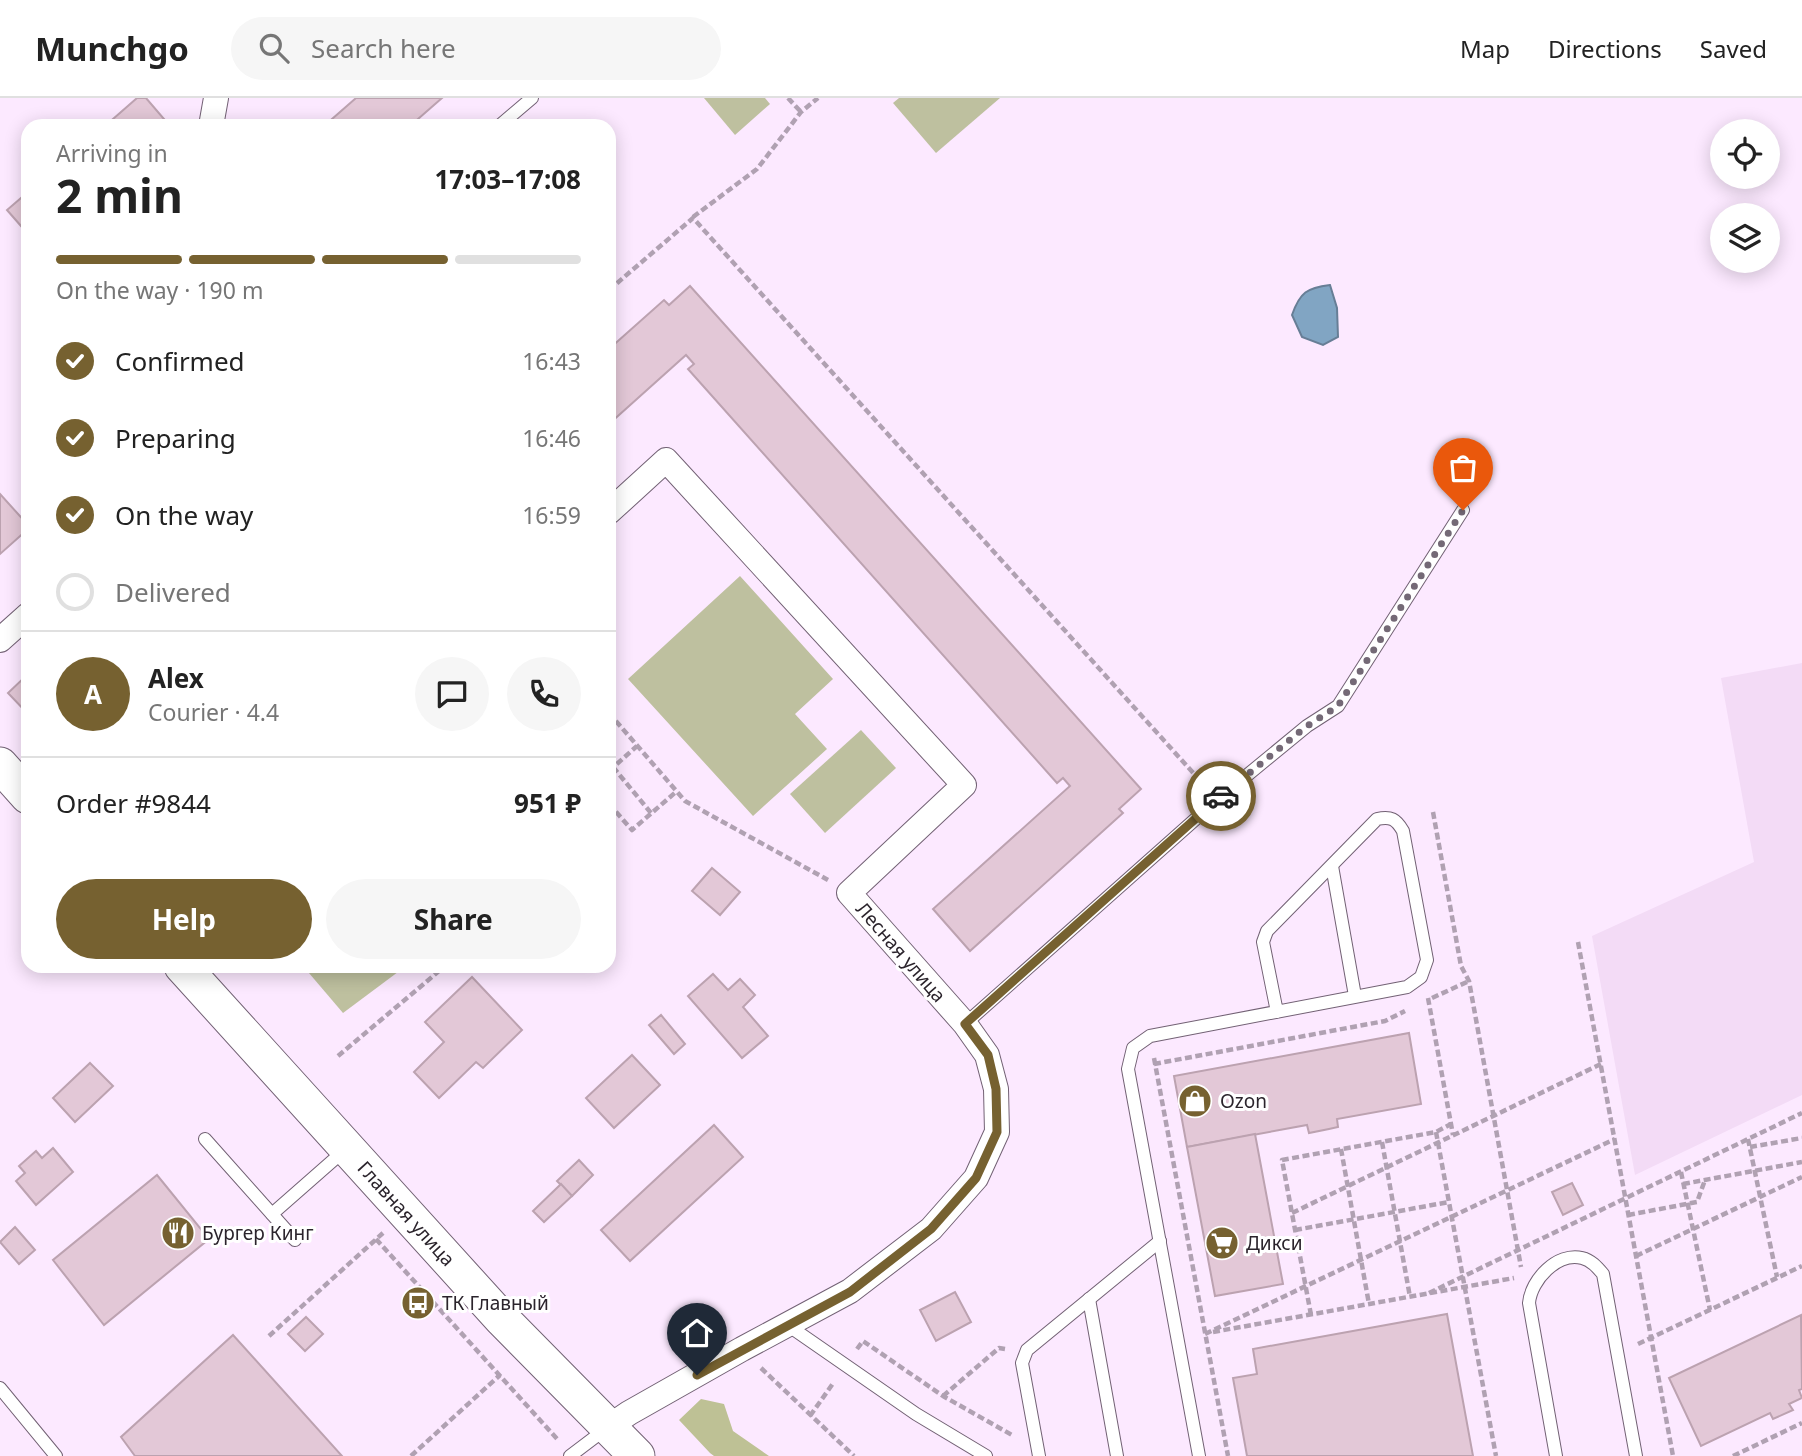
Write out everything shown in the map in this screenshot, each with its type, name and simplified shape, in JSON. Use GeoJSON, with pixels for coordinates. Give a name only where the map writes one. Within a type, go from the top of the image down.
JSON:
{"type":"FeatureCollection","features":[{"type":"Feature","properties":{"kind":"main road"},"geometry":{"type":"LineString","coordinates":[[0,765],[21,788]]}},
{"type":"Feature","properties":{"kind":"main road","name":"Главная улица"},"geometry":{"type":"LineString","coordinates":[[188,973],[502,1319],[636,1456]]}},
{"type":"Feature","properties":{"kind":"street"},"geometry":{"type":"LineString","coordinates":[[212,119],[216,98]]}},
{"type":"Feature","properties":{"kind":"street","name":"Лесная улица"},"geometry":{"type":"LineString","coordinates":[[607,1428],[742,1349],[850,1292],[931,1229],[976,1178],[997,1132],[996,1089],[988,1055],[965,1024],[849,893],[964,785],[666,460],[616,506]]}},
{"type":"Feature","properties":{"kind":"street"},"geometry":{"type":"LineString","coordinates":[[0,640],[21,621]]}},
{"type":"Feature","properties":{"kind":"lane"},"geometry":{"type":"LineString","coordinates":[[507,119],[532,98]]}},
{"type":"Feature","properties":{"kind":"lane"},"geometry":{"type":"LineString","coordinates":[[965,1024],[1217,800],[1307,726],[1338,706],[1463,510]]}},
{"type":"Feature","properties":{"kind":"lane"},"geometry":{"type":"LineString","coordinates":[[1199,1456],[1129,1069],[1133,1048],[1150,1036],[1277,1012],[1407,986],[1421,977],[1427,960],[1403,831],[1398,821],[1388,817],[1377,820],[1267,931],[1263,942],[1277,1012]]}},
{"type":"Feature","properties":{"kind":"lane"},"geometry":{"type":"LineString","coordinates":[[1332,866],[1355,996]]}},
{"type":"Feature","properties":{"kind":"lane"},"geometry":{"type":"LineString","coordinates":[[205,1139],[295,1240]]}},
{"type":"Feature","properties":{"kind":"lane"},"geometry":{"type":"LineString","coordinates":[[272,1214],[347,1148]]}},
{"type":"Feature","properties":{"kind":"lane"},"geometry":{"type":"LineString","coordinates":[[1039,1456],[1022,1363],[1027,1350],[1160,1241]]}},
{"type":"Feature","properties":{"kind":"lane"},"geometry":{"type":"LineString","coordinates":[[1556,1456],[1529,1303],[1530,1289],[1544,1272],[1567,1258],[1581,1258],[1594,1264],[1603,1274],[1636,1456]]}},
{"type":"Feature","properties":{"kind":"lane"},"geometry":{"type":"LineString","coordinates":[[1089,1300],[1117,1456]]}},
{"type":"Feature","properties":{"kind":"lane"},"geometry":{"type":"LineString","coordinates":[[789,1326],[916,1414],[986,1456]]}},
{"type":"Feature","properties":{"kind":"lane"},"geometry":{"type":"LineString","coordinates":[[0,1388],[56,1456]]}},
{"type":"Feature","properties":{"kind":"lane"},"geometry":{"type":"LineString","coordinates":[[571,1455],[607,1428]]}},
{"type":"Feature","properties":{"kind":"path"},"geometry":{"type":"LineString","coordinates":[[788,98],[801,113]]}},
{"type":"Feature","properties":{"kind":"path"},"geometry":{"type":"LineString","coordinates":[[616,283],[693,218],[757,169],[801,113],[818,98]]}},
{"type":"Feature","properties":{"kind":"path"},"geometry":{"type":"LineString","coordinates":[[693,218],[1217,800]]}},
{"type":"Feature","properties":{"kind":"path"},"geometry":{"type":"LineString","coordinates":[[616,721],[685,801],[813,870],[849,893]]}},
{"type":"Feature","properties":{"kind":"path"},"geometry":{"type":"LineString","coordinates":[[616,765],[637,746]]}},
{"type":"Feature","properties":{"kind":"path"},"geometry":{"type":"LineString","coordinates":[[616,774],[651,813]]}},
{"type":"Feature","properties":{"kind":"path"},"geometry":{"type":"LineString","coordinates":[[616,812],[632,830],[677,791]]}},
{"type":"Feature","properties":{"kind":"path"},"geometry":{"type":"LineString","coordinates":[[1177,1339],[1523,1276],[1469,981],[1461,966],[1433,812]]}},
{"type":"Feature","properties":{"kind":"path"},"geometry":{"type":"LineString","coordinates":[[1578,942],[1673,1456]]}},
{"type":"Feature","properties":{"kind":"path"},"geometry":{"type":"LineString","coordinates":[[338,1056],[437,973]]}},
{"type":"Feature","properties":{"kind":"path"},"geometry":{"type":"LineString","coordinates":[[1421,977],[1428,1000],[1453,1135]]}},
{"type":"Feature","properties":{"kind":"path"},"geometry":{"type":"LineString","coordinates":[[1418,1006],[1469,981]]}},
{"type":"Feature","properties":{"kind":"path"},"geometry":{"type":"LineString","coordinates":[[1129,1069],[1385,1021],[1406,1011]]}},
{"type":"Feature","properties":{"kind":"path"},"geometry":{"type":"LineString","coordinates":[[1150,1036],[1228,1456]]}},
{"type":"Feature","properties":{"kind":"path"},"geometry":{"type":"LineString","coordinates":[[1292,1213],[1601,1064]]}},
{"type":"Feature","properties":{"kind":"path"},"geometry":{"type":"LineString","coordinates":[[1429,1293],[1802,1113]]}},
{"type":"Feature","properties":{"kind":"path"},"geometry":{"type":"LineString","coordinates":[[1311,1315],[1282,1160],[1436,1132],[1451,1124]]}},
{"type":"Feature","properties":{"kind":"path"},"geometry":{"type":"LineString","coordinates":[[1436,1132],[1496,1456]]}},
{"type":"Feature","properties":{"kind":"path"},"geometry":{"type":"LineString","coordinates":[[1749,1147],[1802,1138]]}},
{"type":"Feature","properties":{"kind":"path"},"geometry":{"type":"LineString","coordinates":[[1205,1334],[1615,1139]]}},
{"type":"Feature","properties":{"kind":"path"},"geometry":{"type":"LineString","coordinates":[[1748,1139],[1777,1278]]}},
{"type":"Feature","properties":{"kind":"path"},"geometry":{"type":"LineString","coordinates":[[1382,1142],[1410,1297]]}},
{"type":"Feature","properties":{"kind":"path"},"geometry":{"type":"LineString","coordinates":[[1341,1149],[1369,1304]]}},
{"type":"Feature","properties":{"kind":"path"},"geometry":{"type":"LineString","coordinates":[[1684,1184],[1802,1162]]}},
{"type":"Feature","properties":{"kind":"path"},"geometry":{"type":"LineString","coordinates":[[1681,1172],[1710,1310]]}},
{"type":"Feature","properties":{"kind":"path"},"geometry":{"type":"LineString","coordinates":[[1636,1256],[1802,1177]]}},
{"type":"Feature","properties":{"kind":"path"},"geometry":{"type":"LineString","coordinates":[[1628,1215],[1697,1202],[1705,1180]]}},
{"type":"Feature","properties":{"kind":"path"},"geometry":{"type":"LineString","coordinates":[[1295,1230],[1449,1202]]}},
{"type":"Feature","properties":{"kind":"path"},"geometry":{"type":"LineString","coordinates":[[270,1336],[384,1232]]}},
{"type":"Feature","properties":{"kind":"path"},"geometry":{"type":"LineString","coordinates":[[376,1239],[571,1455]]}},
{"type":"Feature","properties":{"kind":"path"},"geometry":{"type":"LineString","coordinates":[[1617,1350],[1632,1347],[1802,1266]]}},
{"type":"Feature","properties":{"kind":"path"},"geometry":{"type":"LineString","coordinates":[[943,1395],[999,1348],[1027,1350]]}},
{"type":"Feature","properties":{"kind":"path"},"geometry":{"type":"LineString","coordinates":[[742,1349],[854,1456]]}},
{"type":"Feature","properties":{"kind":"path"},"geometry":{"type":"LineString","coordinates":[[411,1456],[500,1375]]}},
{"type":"Feature","properties":{"kind":"path"},"geometry":{"type":"LineString","coordinates":[[1732,1456],[1802,1423]]}},
{"type":"Feature","properties":{"kind":"shaded area"},"geometry":{"type":"Polygon","coordinates":[[[1802,663],[1802,1095],[1635,1175],[1592,936],[1754,862],[1721,678],[1802,663]]]}},
{"type":"Feature","properties":{"kind":"green space"},"geometry":{"type":"Polygon","coordinates":[[[704,98],[765,98],[770,104],[735,135],[704,98]]]}},
{"type":"Feature","properties":{"kind":"green space"},"geometry":{"type":"Polygon","coordinates":[[[899,98],[1000,98],[936,153],[893,103],[899,98]]]}},
{"type":"Feature","properties":{"kind":"green space"},"geometry":{"type":"Polygon","coordinates":[[[740,576],[833,679],[795,714],[827,749],[753,816],[628,679],[740,576]]]}},
{"type":"Feature","properties":{"kind":"green space"},"geometry":{"type":"Polygon","coordinates":[[[861,730],[896,768],[825,833],[790,794],[861,730]]]}},
{"type":"Feature","properties":{"kind":"green space"},"geometry":{"type":"Polygon","coordinates":[[[309,973],[397,973],[343,1013],[309,973]]]}},
{"type":"Feature","properties":{"kind":"green space"},"geometry":{"type":"Polygon","coordinates":[[[701,1399],[724,1404],[733,1431],[769,1456],[714,1456],[710,1453],[679,1420],[701,1399]]]}},
{"type":"Feature","properties":{"kind":"water"},"geometry":{"type":"Polygon","coordinates":[[[1330,285],[1337,308],[1338,337],[1323,345],[1302,337],[1292,315],[1305,292],[1330,285]]]}},
{"type":"Feature","properties":{"kind":"building"},"geometry":{"type":"Polygon","coordinates":[[[137,98],[146,98],[164,119],[113,119],[137,98]]]}},
{"type":"Feature","properties":{"kind":"building"},"geometry":{"type":"Polygon","coordinates":[[[356,98],[442,98],[418,119],[332,119],[356,98]]]}},
{"type":"Feature","properties":{"kind":"building"},"geometry":{"type":"Polygon","coordinates":[[[21,198],[21,226],[7,210],[21,198]]]}},
{"type":"Feature","properties":{"kind":"building"},"geometry":{"type":"Polygon","coordinates":[[[690,286],[1141,789],[1119,809],[1123,813],[970,951],[933,909],[1070,786],[1063,778],[1057,783],[688,369],[694,364],[686,355],[616,418],[616,343],[664,300],[669,305],[690,286]]]}},
{"type":"Feature","properties":{"kind":"building"},"geometry":{"type":"Polygon","coordinates":[[[0,494],[21,517],[21,535],[0,554],[0,494]]]}},
{"type":"Feature","properties":{"kind":"building"},"geometry":{"type":"Polygon","coordinates":[[[21,681],[21,707],[8,693],[21,681]]]}},
{"type":"Feature","properties":{"kind":"building"},"geometry":{"type":"Polygon","coordinates":[[[712,868],[740,892],[720,915],[692,891],[712,868]]]}},
{"type":"Feature","properties":{"kind":"building"},"geometry":{"type":"Polygon","coordinates":[[[713,974],[728,990],[740,979],[755,995],[743,1007],[768,1036],[742,1058],[688,996],[713,974]]]}},
{"type":"Feature","properties":{"kind":"building"},"geometry":{"type":"Polygon","coordinates":[[[472,977],[522,1030],[483,1068],[476,1062],[439,1098],[414,1072],[444,1042],[425,1022],[472,977]]]}},
{"type":"Feature","properties":{"kind":"building"},"geometry":{"type":"Polygon","coordinates":[[[661,1015],[685,1044],[674,1054],[649,1025],[661,1015]]]}},
{"type":"Feature","properties":{"kind":"building"},"geometry":{"type":"Polygon","coordinates":[[[1409,1033],[1421,1104],[1337,1119],[1338,1127],[1309,1133],[1307,1125],[1187,1147],[1174,1076],[1409,1033]]]}},
{"type":"Feature","properties":{"kind":"building"},"geometry":{"type":"Polygon","coordinates":[[[632,1055],[660,1085],[614,1128],[586,1098],[632,1055]]]}},
{"type":"Feature","properties":{"kind":"building"},"geometry":{"type":"Polygon","coordinates":[[[90,1063],[113,1086],[75,1122],[53,1098],[90,1063]]]}},
{"type":"Feature","properties":{"kind":"building"},"geometry":{"type":"Polygon","coordinates":[[[714,1125],[743,1157],[630,1261],[601,1230],[714,1125]]]}},
{"type":"Feature","properties":{"kind":"building"},"geometry":{"type":"Polygon","coordinates":[[[1255,1134],[1283,1284],[1215,1296],[1187,1147],[1255,1134]]]}},
{"type":"Feature","properties":{"kind":"building"},"geometry":{"type":"Polygon","coordinates":[[[53,1148],[73,1172],[36,1205],[16,1181],[25,1173],[19,1166],[36,1151],[42,1158],[53,1148]]]}},
{"type":"Feature","properties":{"kind":"building"},"geometry":{"type":"Polygon","coordinates":[[[579,1160],[593,1175],[572,1196],[557,1181],[579,1160]]]}},
{"type":"Feature","properties":{"kind":"building"},"geometry":{"type":"Polygon","coordinates":[[[157,1175],[209,1239],[104,1325],[53,1260],[157,1175]]]}},
{"type":"Feature","properties":{"kind":"building"},"geometry":{"type":"Polygon","coordinates":[[[1572,1183],[1583,1205],[1563,1215],[1552,1192],[1572,1183]]]}},
{"type":"Feature","properties":{"kind":"building"},"geometry":{"type":"Polygon","coordinates":[[[561,1184],[572,1196],[544,1222],[533,1211],[561,1184]]]}},
{"type":"Feature","properties":{"kind":"building"},"geometry":{"type":"Polygon","coordinates":[[[15,1227],[35,1250],[19,1264],[0,1242],[15,1227]]]}},
{"type":"Feature","properties":{"kind":"building"},"geometry":{"type":"Polygon","coordinates":[[[955,1292],[971,1322],[936,1341],[920,1310],[955,1292]]]}},
{"type":"Feature","properties":{"kind":"building"},"geometry":{"type":"Polygon","coordinates":[[[1447,1314],[1473,1456],[1247,1456],[1233,1378],[1257,1374],[1253,1349],[1447,1314]]]}},
{"type":"Feature","properties":{"kind":"building"},"geometry":{"type":"Polygon","coordinates":[[[1801,1315],[1802,1389],[1799,1390],[1802,1398],[1789,1404],[1793,1410],[1773,1419],[1770,1413],[1701,1446],[1669,1378],[1801,1315]]]}},
{"type":"Feature","properties":{"kind":"building"},"geometry":{"type":"Polygon","coordinates":[[[306,1317],[323,1334],[305,1351],[288,1334],[306,1317]]]}},
{"type":"Feature","properties":{"kind":"building"},"geometry":{"type":"Polygon","coordinates":[[[233,1335],[342,1456],[135,1456],[121,1437],[233,1335]]]}},
{"type":"Feature","properties":{"kind":"way so far"},"geometry":{"type":"LineString","coordinates":[[1221,796],[1307,726],[1338,706],[1463,510]]}},
{"type":"Feature","properties":{"kind":"place","name":"Ozon"},"geometry":{"type":"Point","coordinates":[1195,1101]}},
{"type":"Feature","properties":{"kind":"place","name":"Бургер Кинг"},"geometry":{"type":"Point","coordinates":[178,1233]}},
{"type":"Feature","properties":{"kind":"place","name":"Дикси"},"geometry":{"type":"Point","coordinates":[1222,1243]}},
{"type":"Feature","properties":{"kind":"place","name":"ТК Главный"},"geometry":{"type":"Point","coordinates":[418,1303]}},
{"type":"Feature","properties":{"kind":"route"},"geometry":{"type":"LineString","coordinates":[[697,1375],[850,1292],[931,1229],[976,1178],[997,1132],[996,1089],[988,1055],[965,1024],[1221,796]]}}]}
